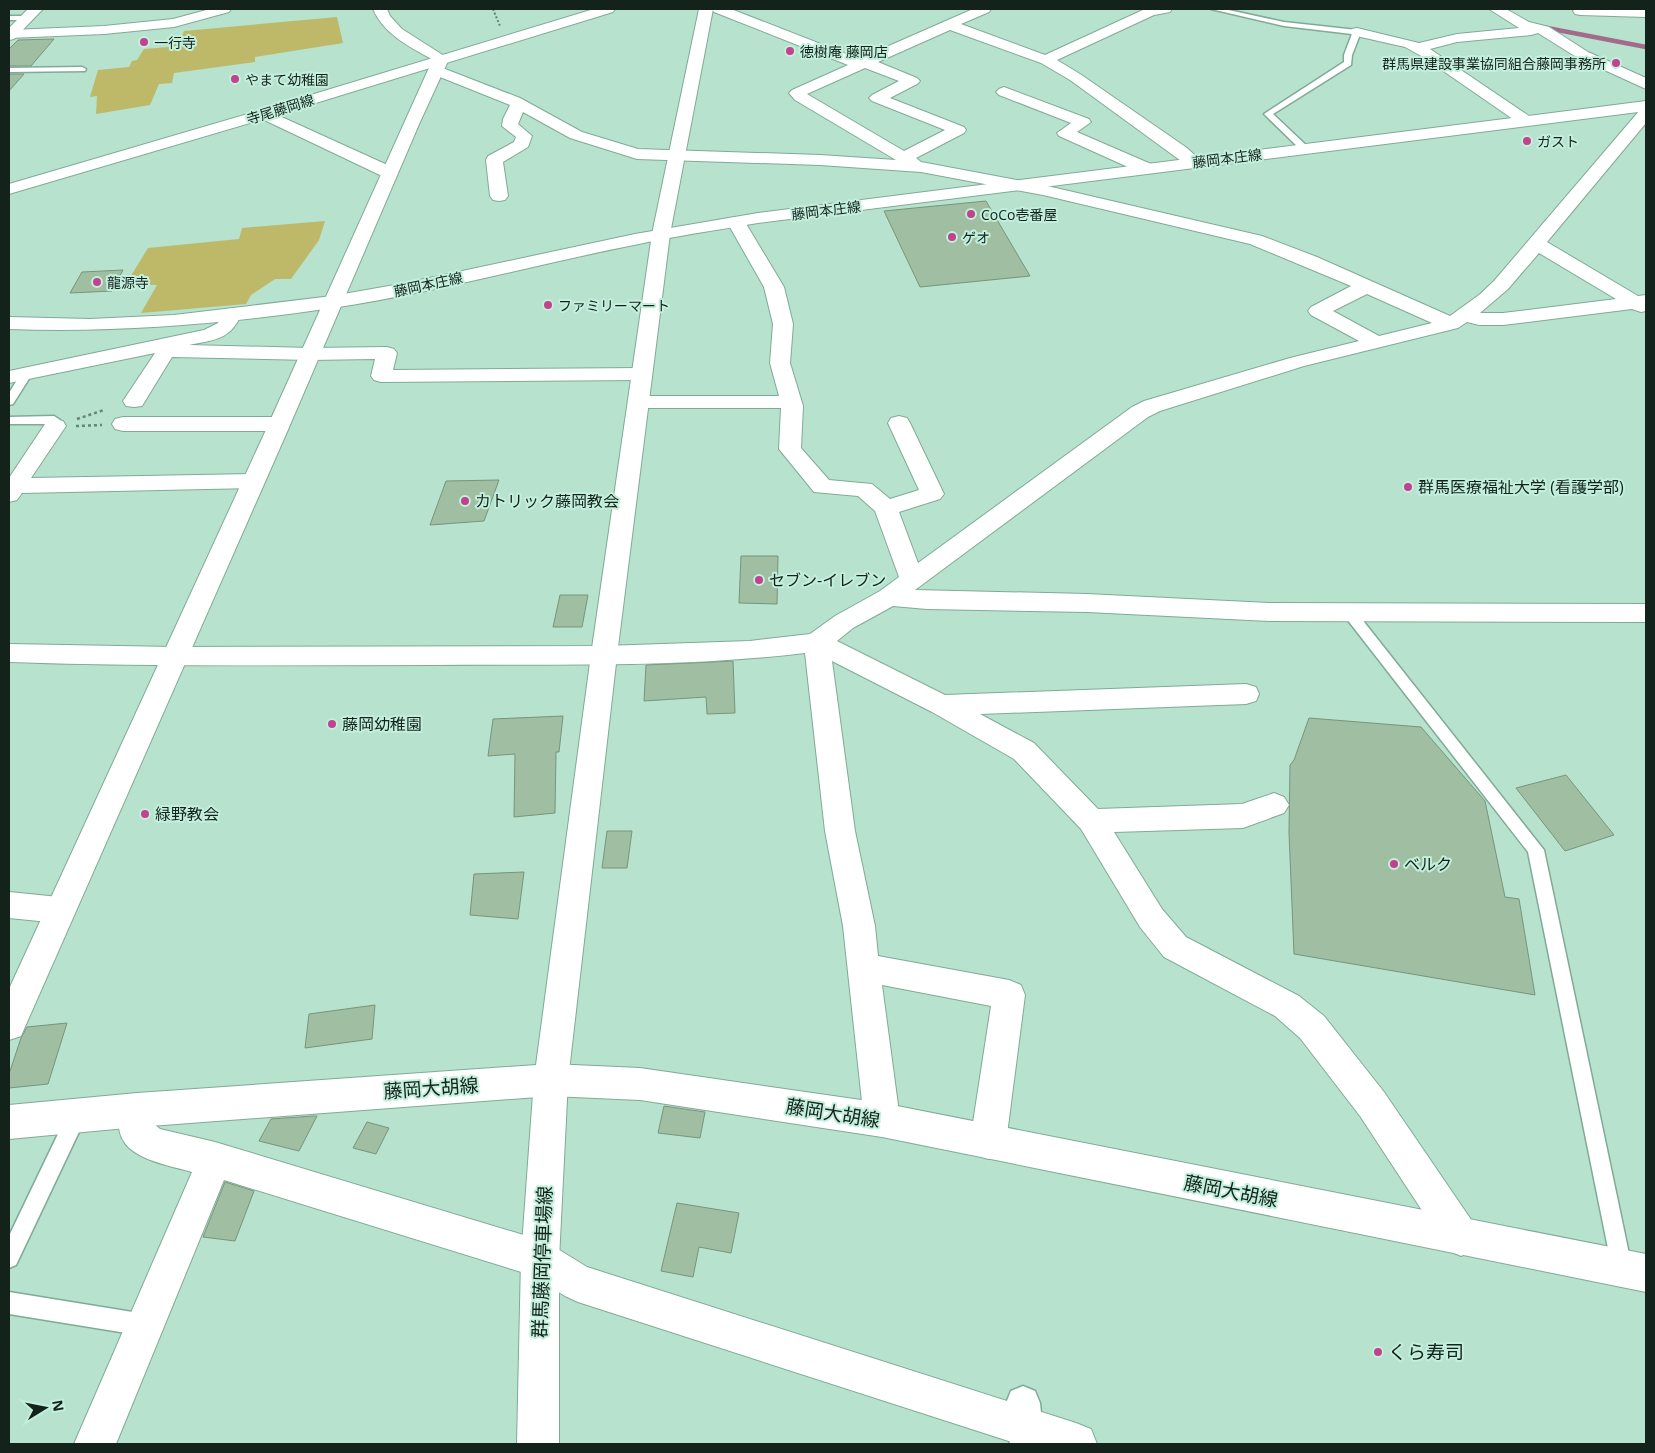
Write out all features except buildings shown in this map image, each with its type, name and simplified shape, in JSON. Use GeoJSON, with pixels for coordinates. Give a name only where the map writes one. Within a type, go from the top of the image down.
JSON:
{"type":"FeatureCollection","features":[{"type":"Feature","properties":{"kind":"street"},"geometry":{"type":"LineString","coordinates":[[10,35],[104,30],[174,23],[224,9]]}},
{"type":"Feature","properties":{"kind":"street"},"geometry":{"type":"LineString","coordinates":[[380,9],[382,16],[391,29],[438,65],[519,103],[576,135],[636,154],[820,160],[921,167],[1013,186],[1043,190],[1256,240],[1367,286],[1458,320]]}},
{"type":"Feature","properties":{"kind":"street","name":"寺尾藤岡線"},"geometry":{"type":"LineString","coordinates":[[9,189],[438,65],[608,9]]}},
{"type":"Feature","properties":{"kind":"street","name":"群馬藤岡停車場線"},"geometry":{"type":"LineString","coordinates":[[538,1444],[540,1259],[551,1080],[604,655],[661,234],[706,9]]}},
{"type":"Feature","properties":{"kind":"street"},"geometry":{"type":"LineString","coordinates":[[719,9],[912,81],[877,98],[958,130],[904,157]]}},
{"type":"Feature","properties":{"kind":"street"},"geometry":{"type":"LineString","coordinates":[[921,167],[800,97],[797,93],[861,63],[948,18],[965,17],[984,9]]}},
{"type":"Feature","properties":{"kind":"street"},"geometry":{"type":"LineString","coordinates":[[1046,60],[1150,12],[1165,9]]}},
{"type":"Feature","properties":{"kind":"street"},"geometry":{"type":"LineString","coordinates":[[1496,9],[1524,25],[1537,28],[1582,54],[1646,84]]}},
{"type":"Feature","properties":{"kind":"street"},"geometry":{"type":"LineString","coordinates":[[1580,11],[1646,13]]}},
{"type":"Feature","properties":{"kind":"street"},"geometry":{"type":"LineString","coordinates":[[10,35],[31,13]]}},
{"type":"Feature","properties":{"kind":"street"},"geometry":{"type":"LineString","coordinates":[[104,30],[116,16]]}},
{"type":"Feature","properties":{"kind":"street"},"geometry":{"type":"LineString","coordinates":[[948,18],[1046,60],[1075,77],[1181,150],[1194,162]]}},
{"type":"Feature","properties":{"kind":"street"},"geometry":{"type":"LineString","coordinates":[[1418,48],[1457,38],[1532,31],[1537,28]]}},
{"type":"Feature","properties":{"kind":"street"},"geometry":{"type":"LineString","coordinates":[[1357,32],[1418,48],[1526,121]]}},
{"type":"Feature","properties":{"kind":"street"},"geometry":{"type":"LineString","coordinates":[[9,1025],[59,910],[254,482],[388,172],[438,65]]}},
{"type":"Feature","properties":{"kind":"street"},"geometry":{"type":"LineString","coordinates":[[1004,92],[1083,122],[1065,133],[1144,168]]}},
{"type":"Feature","properties":{"kind":"street"},"geometry":{"type":"LineString","coordinates":[[499,196],[494,160],[522,144],[524,136],[510,126],[511,119],[519,103]]}},
{"type":"Feature","properties":{"kind":"street","name":"藤岡本庄線"},"geometry":{"type":"LineString","coordinates":[[9,323],[90,325],[174,321],[332,302],[406,289],[661,234],[736,222],[1144,168],[1646,106]]}},
{"type":"Feature","properties":{"kind":"street"},"geometry":{"type":"LineString","coordinates":[[1458,320],[1476,309],[1504,282],[1646,113]]}},
{"type":"Feature","properties":{"kind":"street"},"geometry":{"type":"LineString","coordinates":[[264,114],[388,172]]}},
{"type":"Feature","properties":{"kind":"street"},"geometry":{"type":"LineString","coordinates":[[736,222],[774,286],[783,324],[780,363],[791,402],[790,449],[822,487],[864,489],[886,508],[912,580]]}},
{"type":"Feature","properties":{"kind":"street"},"geometry":{"type":"LineString","coordinates":[[1537,244],[1643,305]]}},
{"type":"Feature","properties":{"kind":"street"},"geometry":{"type":"LineString","coordinates":[[1367,286],[1318,310],[1376,342]]}},
{"type":"Feature","properties":{"kind":"street"},"geometry":{"type":"LineString","coordinates":[[9,653],[174,656],[604,655],[750,650],[817,642],[844,622],[889,597],[1140,412],[1152,406],[1297,362],[1458,320],[1504,319],[1643,305]]}},
{"type":"Feature","properties":{"kind":"street"},"geometry":{"type":"LineString","coordinates":[[17,376],[166,348],[210,336],[226,326],[231,315]]}},
{"type":"Feature","properties":{"kind":"street"},"geometry":{"type":"LineString","coordinates":[[166,348],[310,354],[387,353],[381,376],[642,374]]}},
{"type":"Feature","properties":{"kind":"street"},"geometry":{"type":"LineString","coordinates":[[134,401],[166,348]]}},
{"type":"Feature","properties":{"kind":"street"},"geometry":{"type":"LineString","coordinates":[[638,402],[791,402]]}},
{"type":"Feature","properties":{"kind":"street"},"geometry":{"type":"LineString","coordinates":[[886,508],[932,494],[899,423]]}},
{"type":"Feature","properties":{"kind":"street"},"geometry":{"type":"LineString","coordinates":[[123,424],[278,424]]}},
{"type":"Feature","properties":{"kind":"street"},"geometry":{"type":"LineString","coordinates":[[11,489],[55,426]]}},
{"type":"Feature","properties":{"kind":"street"},"geometry":{"type":"LineString","coordinates":[[11,489],[254,482]]}},
{"type":"Feature","properties":{"kind":"street"},"geometry":{"type":"LineString","coordinates":[[889,597],[928,600],[1086,603],[1269,612],[1646,614]]}},
{"type":"Feature","properties":{"kind":"street"},"geometry":{"type":"LineString","coordinates":[[817,642],[942,706],[1024,751],[1091,821],[1151,918],[1175,947],[1287,1006],[1312,1027],[1372,1104],[1461,1237]]}},
{"type":"Feature","properties":{"kind":"street"},"geometry":{"type":"LineString","coordinates":[[817,642],[840,831],[859,926],[882,1120]]}},
{"type":"Feature","properties":{"kind":"street"},"geometry":{"type":"LineString","coordinates":[[942,706],[1246,694]]}},
{"type":"Feature","properties":{"kind":"street"},"geometry":{"type":"LineString","coordinates":[[1091,821],[1243,816],[1274,806]]}},
{"type":"Feature","properties":{"kind":"street"},"geometry":{"type":"LineString","coordinates":[[9,905],[59,910]]}},
{"type":"Feature","properties":{"kind":"street"},"geometry":{"type":"LineString","coordinates":[[864,967],[1009,995],[988,1142]]}},
{"type":"Feature","properties":{"kind":"street","name":"藤岡大胡線"},"geometry":{"type":"LineString","coordinates":[[9,1122],[137,1110],[551,1080],[640,1084],[882,1120],[1634,1271]]}},
{"type":"Feature","properties":{"kind":"street"},"geometry":{"type":"LineString","coordinates":[[137,1110],[136,1131],[151,1144],[215,1160],[540,1259],[578,1283],[1025,1424],[1076,1444]]}},
{"type":"Feature","properties":{"kind":"street"},"geometry":{"type":"LineString","coordinates":[[95,1444],[215,1160]]}},
{"type":"Feature","properties":{"kind":"lane"},"geometry":{"type":"LineString","coordinates":[[1215,9],[1284,24],[1357,32],[1348,55],[1348,63],[1268,114],[1304,149]]}},
{"type":"Feature","properties":{"kind":"lane"},"geometry":{"type":"LineString","coordinates":[[9,18],[31,13]]}},
{"type":"Feature","properties":{"kind":"lane"},"geometry":{"type":"LineString","coordinates":[[9,70],[82,69]]}},
{"type":"Feature","properties":{"kind":"lane"},"geometry":{"type":"LineString","coordinates":[[9,402],[17,376]]}},
{"type":"Feature","properties":{"kind":"lane"},"geometry":{"type":"LineString","coordinates":[[9,421],[54,420],[55,426]]}},
{"type":"Feature","properties":{"kind":"lane"},"geometry":{"type":"LineString","coordinates":[[1348,611],[1536,850],[1634,1271]]}},
{"type":"Feature","properties":{"kind":"lane"},"geometry":{"type":"LineString","coordinates":[[9,1258],[77,1115]]}},
{"type":"Feature","properties":{"kind":"lane"},"geometry":{"type":"LineString","coordinates":[[9,1303],[145,1325]]}},
{"type":"Feature","properties":{"kind":"path"},"geometry":{"type":"LineString","coordinates":[[55,426],[134,401]]}},
{"type":"Feature","properties":{"kind":"path"},"geometry":{"type":"LineString","coordinates":[[55,426],[123,424]]}},
{"type":"Feature","properties":{"kind":"shaded area"},"geometry":{"type":"Polygon","coordinates":[[[337,17],[343,43],[255,57],[255,62],[174,73],[172,83],[159,84],[150,105],[96,114],[97,96],[90,97],[98,70],[129,67],[132,61],[137,60],[144,49],[169,47],[171,41],[180,41],[184,31],[337,17]]]}},
{"type":"Feature","properties":{"kind":"shaded area"},"geometry":{"type":"Polygon","coordinates":[[[325,221],[319,240],[291,279],[275,279],[251,295],[246,304],[141,313],[157,285],[126,284],[148,248],[239,239],[242,228],[325,221]]]}},
{"type":"Feature","properties":{"kind":"waterway"},"geometry":{"type":"LineString","coordinates":[[1542,27],[1646,47]]}},
{"type":"Feature","properties":{"kind":"place","name":"一行寺"},"geometry":{"type":"Point","coordinates":[144,42]}},
{"type":"Feature","properties":{"kind":"place","name":"徳樹庵 藤岡店"},"geometry":{"type":"Point","coordinates":[790,51]}},
{"type":"Feature","properties":{"kind":"place","name":"群馬県建設事業協同組合藤岡事務所"},"geometry":{"type":"Point","coordinates":[1616,63]}},
{"type":"Feature","properties":{"kind":"place","name":"やまて幼稚園"},"geometry":{"type":"Point","coordinates":[235,79]}},
{"type":"Feature","properties":{"kind":"place","name":"ガスト"},"geometry":{"type":"Point","coordinates":[1527,141]}},
{"type":"Feature","properties":{"kind":"place","name":"CoCo壱番屋"},"geometry":{"type":"Point","coordinates":[971,214]}},
{"type":"Feature","properties":{"kind":"place","name":"ゲオ"},"geometry":{"type":"Point","coordinates":[952,237]}},
{"type":"Feature","properties":{"kind":"place","name":"龍源寺"},"geometry":{"type":"Point","coordinates":[97,282]}},
{"type":"Feature","properties":{"kind":"place","name":"ファミリーマート"},"geometry":{"type":"Point","coordinates":[548,305]}},
{"type":"Feature","properties":{"kind":"place","name":"群馬医療福祉大学 (看護学部)"},"geometry":{"type":"Point","coordinates":[1408,487]}},
{"type":"Feature","properties":{"kind":"place","name":"カトリック藤岡教会"},"geometry":{"type":"Point","coordinates":[465,501]}},
{"type":"Feature","properties":{"kind":"place","name":"セブン-イレブン"},"geometry":{"type":"Point","coordinates":[759,580]}},
{"type":"Feature","properties":{"kind":"place","name":"藤岡幼稚園"},"geometry":{"type":"Point","coordinates":[332,724]}},
{"type":"Feature","properties":{"kind":"place","name":"緑野教会"},"geometry":{"type":"Point","coordinates":[145,814]}},
{"type":"Feature","properties":{"kind":"place","name":"ベルク"},"geometry":{"type":"Point","coordinates":[1394,864]}},
{"type":"Feature","properties":{"kind":"place","name":"くら寿司"},"geometry":{"type":"Point","coordinates":[1378,1352]}}]}
